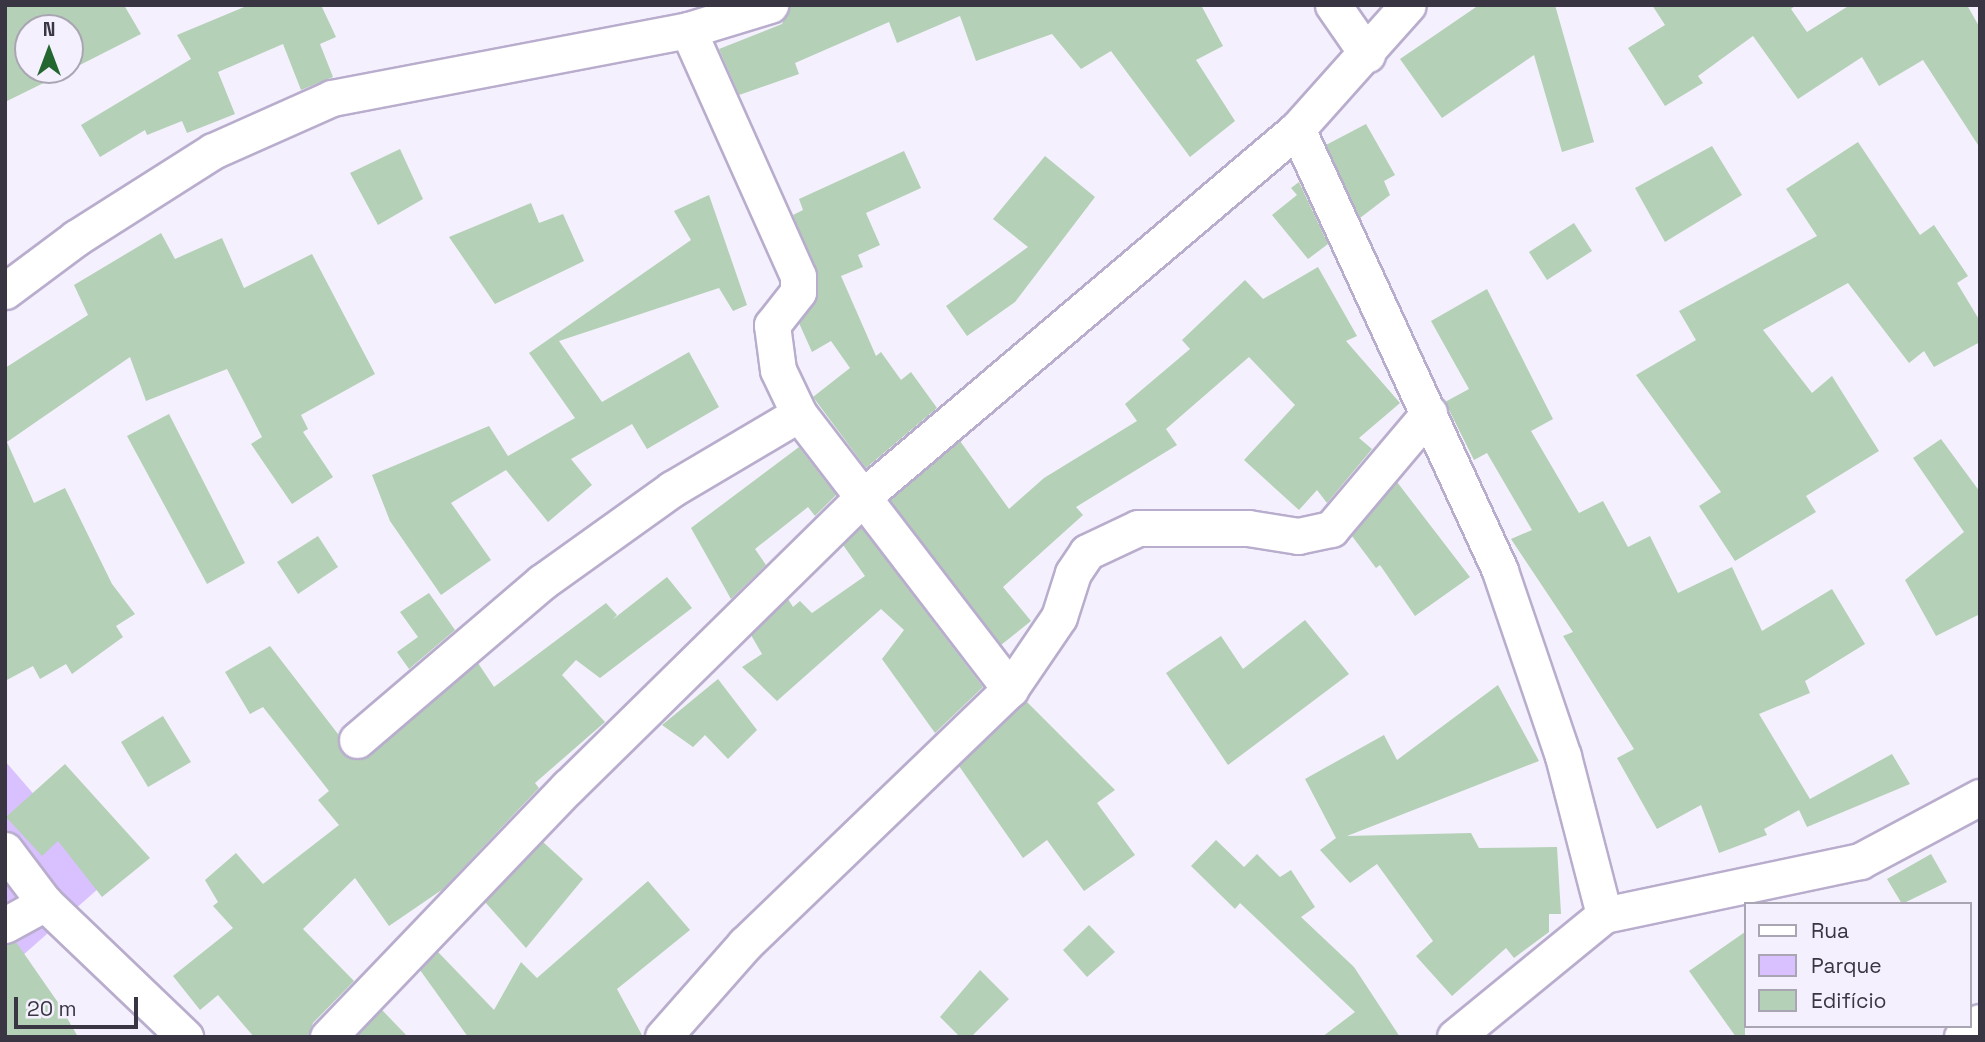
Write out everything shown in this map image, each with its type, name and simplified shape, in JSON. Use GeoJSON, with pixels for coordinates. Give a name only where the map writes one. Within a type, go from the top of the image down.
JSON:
{"type":"FeatureCollection","features":[{"type":"Feature","properties":{"kind":"street"},"geometry":{"type":"LineString","coordinates":[[1334,5],[1367,54]]}},
{"type":"Feature","properties":{"kind":"street"},"geometry":{"type":"LineString","coordinates":[[328,1037],[568,787],[864,495],[1297,129],[1367,54],[1408,5]]}},
{"type":"Feature","properties":{"kind":"street"},"geometry":{"type":"LineString","coordinates":[[5,291],[76,239],[214,150],[332,98],[688,30],[753,8]]}},
{"type":"Feature","properties":{"kind":"street"},"geometry":{"type":"LineString","coordinates":[[688,30],[798,276],[797,292],[772,325],[770,344],[799,414],[864,495],[1010,689]]}},
{"type":"Feature","properties":{"kind":"street"},"geometry":{"type":"LineString","coordinates":[[1297,129],[1500,572],[1563,756],[1604,915]]}},
{"type":"Feature","properties":{"kind":"street"},"geometry":{"type":"LineString","coordinates":[[663,1037],[745,944],[1010,689],[1059,617],[1073,573],[1096,546],[1138,527],[1180,524],[1298,536],[1331,529],[1429,413]]}},
{"type":"Feature","properties":{"kind":"street"},"geometry":{"type":"LineString","coordinates":[[358,740],[542,582],[672,489],[799,414]]}},
{"type":"Feature","properties":{"kind":"street"},"geometry":{"type":"LineString","coordinates":[[1455,1037],[1604,915],[1860,860],[1980,797]]}},
{"type":"Feature","properties":{"kind":"street"},"geometry":{"type":"LineString","coordinates":[[5,850],[45,903],[185,1037]]}},
{"type":"Feature","properties":{"kind":"street"},"geometry":{"type":"LineString","coordinates":[[5,925],[45,903]]}},
{"type":"Feature","properties":{"kind":"street"},"geometry":{"type":"LineString","coordinates":[[1962,1037],[1980,1022]]}},
{"type":"Feature","properties":{"kind":"green space"},"geometry":{"type":"Polygon","coordinates":[[[5,761],[108,880],[5,971],[5,761]]]}},
{"type":"Feature","properties":{"kind":"building"},"geometry":{"type":"Polygon","coordinates":[[[5,5],[124,5],[141,34],[84,63],[84,14],[14,14],[14,84],[42,84],[5,102],[5,5]]]}},
{"type":"Feature","properties":{"kind":"building"},"geometry":{"type":"Polygon","coordinates":[[[249,5],[321,5],[336,37],[320,44],[333,77],[301,90],[283,44],[218,72],[235,114],[187,133],[182,121],[147,135],[145,130],[100,157],[81,125],[191,59],[177,35],[249,5]]]}},
{"type":"Feature","properties":{"kind":"building"},"geometry":{"type":"Polygon","coordinates":[[[790,5],[1201,5],[1223,46],[1196,60],[1235,121],[1190,157],[1111,51],[1081,69],[1052,34],[976,61],[960,16],[897,43],[889,22],[795,63],[799,74],[739,95],[719,49],[782,24],[790,5]]]}},
{"type":"Feature","properties":{"kind":"building"},"geometry":{"type":"Polygon","coordinates":[[[1479,5],[1555,5],[1594,142],[1562,152],[1534,55],[1442,118],[1400,59],[1479,5]]]}},
{"type":"Feature","properties":{"kind":"building"},"geometry":{"type":"Polygon","coordinates":[[[1652,5],[1796,5],[1791,9],[1807,32],[1850,5],[1967,5],[1980,28],[1980,148],[1923,60],[1879,86],[1862,57],[1798,99],[1753,36],[1698,76],[1703,83],[1665,106],[1628,48],[1665,25],[1652,5]]]}},
{"type":"Feature","properties":{"kind":"building"},"geometry":{"type":"Polygon","coordinates":[[[1366,124],[1395,175],[1384,181],[1390,195],[1360,218],[1326,145],[1366,124]]]}},
{"type":"Feature","properties":{"kind":"building"},"geometry":{"type":"Polygon","coordinates":[[[1858,142],[1920,235],[1934,225],[1968,276],[1957,283],[1980,321],[1980,342],[1934,367],[1924,351],[1909,363],[1848,283],[1763,330],[1812,393],[1832,376],[1879,451],[1806,496],[1816,512],[1735,561],[1699,506],[1721,492],[1636,375],[1696,340],[1679,311],[1817,236],[1786,189],[1858,142]]]}},
{"type":"Feature","properties":{"kind":"building"},"geometry":{"type":"Polygon","coordinates":[[[1712,146],[1742,195],[1665,242],[1635,188],[1712,146]]]}},
{"type":"Feature","properties":{"kind":"building"},"geometry":{"type":"Polygon","coordinates":[[[400,149],[423,199],[378,225],[350,173],[400,149]]]}},
{"type":"Feature","properties":{"kind":"building"},"geometry":{"type":"Polygon","coordinates":[[[904,151],[921,188],[866,213],[880,245],[858,255],[863,267],[841,276],[876,356],[881,352],[901,380],[911,372],[937,408],[866,468],[813,397],[850,368],[831,341],[812,352],[799,323],[814,304],[818,276],[793,215],[803,210],[799,199],[904,151]]]}},
{"type":"Feature","properties":{"kind":"building"},"geometry":{"type":"Polygon","coordinates":[[[1045,156],[1095,197],[1015,302],[967,336],[946,306],[1028,247],[993,219],[1045,156]]]}},
{"type":"Feature","properties":{"kind":"building"},"geometry":{"type":"Polygon","coordinates":[[[1299,182],[1328,244],[1308,259],[1272,215],[1297,195],[1291,188],[1299,182]]]}},
{"type":"Feature","properties":{"kind":"building"},"geometry":{"type":"Polygon","coordinates":[[[709,195],[747,305],[733,311],[719,288],[559,341],[602,402],[689,352],[719,407],[647,449],[632,424],[571,459],[592,485],[548,522],[506,470],[451,503],[491,560],[441,595],[390,521],[372,475],[489,426],[508,456],[575,418],[529,353],[691,240],[674,211],[709,195]]]}},
{"type":"Feature","properties":{"kind":"building"},"geometry":{"type":"Polygon","coordinates":[[[531,203],[539,223],[563,214],[584,261],[495,304],[449,237],[531,203]]]}},
{"type":"Feature","properties":{"kind":"building"},"geometry":{"type":"Polygon","coordinates":[[[1574,223],[1592,251],[1547,280],[1529,252],[1574,223]]]}},
{"type":"Feature","properties":{"kind":"building"},"geometry":{"type":"Polygon","coordinates":[[[161,233],[175,259],[222,238],[244,288],[312,254],[375,374],[301,415],[308,429],[303,432],[333,477],[292,504],[251,444],[262,437],[227,369],[146,401],[130,357],[7,442],[34,503],[65,488],[112,584],[135,614],[116,626],[123,637],[72,674],[66,664],[40,679],[33,666],[5,681],[5,368],[88,315],[74,285],[161,233]]]}},
{"type":"Feature","properties":{"kind":"building"},"geometry":{"type":"Polygon","coordinates":[[[1318,267],[1357,336],[1346,341],[1400,403],[1359,438],[1372,449],[1327,503],[1317,490],[1299,510],[1244,460],[1295,405],[1249,357],[1166,429],[1177,445],[1076,507],[1083,515],[1003,587],[1031,621],[1001,645],[890,500],[960,441],[1009,509],[1044,478],[1137,421],[1125,404],[1190,349],[1182,340],[1245,280],[1263,299],[1318,267]]]}},
{"type":"Feature","properties":{"kind":"building"},"geometry":{"type":"Polygon","coordinates":[[[1487,289],[1553,419],[1531,431],[1579,513],[1603,501],[1628,547],[1650,536],[1678,593],[1732,567],[1762,631],[1832,589],[1865,644],[1805,681],[1810,693],[1759,714],[1810,799],[1892,754],[1910,784],[1807,827],[1799,810],[1764,829],[1767,835],[1719,853],[1701,805],[1657,829],[1617,758],[1634,749],[1563,636],[1573,632],[1511,539],[1532,530],[1487,453],[1474,460],[1445,402],[1469,389],[1431,321],[1487,289]]]}},
{"type":"Feature","properties":{"kind":"building"},"geometry":{"type":"Polygon","coordinates":[[[169,414],[245,563],[207,584],[127,436],[169,414]]]}},
{"type":"Feature","properties":{"kind":"building"},"geometry":{"type":"Polygon","coordinates":[[[1941,439],[1980,492],[1980,614],[1936,636],[1905,580],[1964,532],[1913,458],[1941,439]]]}},
{"type":"Feature","properties":{"kind":"building"},"geometry":{"type":"Polygon","coordinates":[[[799,447],[836,495],[815,516],[808,507],[755,549],[766,565],[731,599],[691,528],[799,447]]]}},
{"type":"Feature","properties":{"kind":"building"},"geometry":{"type":"Polygon","coordinates":[[[1397,482],[1470,577],[1415,616],[1380,565],[1376,568],[1352,536],[1397,482]]]}},
{"type":"Feature","properties":{"kind":"building"},"geometry":{"type":"Polygon","coordinates":[[[861,527],[983,687],[935,733],[882,659],[904,630],[881,609],[777,701],[742,667],[762,654],[751,635],[788,599],[793,607],[800,601],[812,613],[865,576],[843,545],[861,527]]]}},
{"type":"Feature","properties":{"kind":"building"},"geometry":{"type":"Polygon","coordinates":[[[318,536],[338,567],[298,594],[277,562],[318,536]]]}},
{"type":"Feature","properties":{"kind":"building"},"geometry":{"type":"Polygon","coordinates":[[[667,577],[692,608],[600,678],[576,660],[562,675],[605,722],[535,783],[539,788],[443,889],[389,926],[355,878],[303,929],[354,981],[313,1023],[308,1037],[254,1037],[218,995],[200,1010],[173,976],[233,928],[213,906],[218,902],[205,880],[236,853],[263,884],[339,825],[318,800],[329,791],[263,707],[250,714],[225,672],[270,646],[338,734],[341,752],[361,760],[478,663],[494,687],[606,603],[617,615],[612,620],[667,577]]]}},
{"type":"Feature","properties":{"kind":"building"},"geometry":{"type":"Polygon","coordinates":[[[429,593],[455,630],[409,669],[397,652],[418,637],[400,612],[429,593]]]}},
{"type":"Feature","properties":{"kind":"building"},"geometry":{"type":"Polygon","coordinates":[[[1305,620],[1349,674],[1228,765],[1166,673],[1221,636],[1243,669],[1305,620]]]}},
{"type":"Feature","properties":{"kind":"building"},"geometry":{"type":"Polygon","coordinates":[[[718,679],[757,730],[728,759],[705,735],[693,747],[662,725],[718,679]]]}},
{"type":"Feature","properties":{"kind":"building"},"geometry":{"type":"Polygon","coordinates":[[[1498,685],[1539,761],[1347,836],[1471,833],[1479,848],[1557,847],[1561,914],[1549,914],[1549,932],[1514,958],[1506,948],[1452,996],[1416,956],[1433,941],[1377,864],[1350,883],[1320,850],[1336,838],[1305,779],[1384,735],[1397,760],[1498,685]]]}},
{"type":"Feature","properties":{"kind":"building"},"geometry":{"type":"Polygon","coordinates":[[[1026,701],[1115,790],[1097,803],[1135,855],[1084,891],[1047,840],[1023,858],[959,766],[1026,701]]]}},
{"type":"Feature","properties":{"kind":"building"},"geometry":{"type":"Polygon","coordinates":[[[163,716],[191,762],[148,787],[121,742],[163,716]]]}},
{"type":"Feature","properties":{"kind":"building"},"geometry":{"type":"Polygon","coordinates":[[[65,764],[150,858],[102,897],[58,841],[42,856],[6,817],[65,764]]]}},
{"type":"Feature","properties":{"kind":"building"},"geometry":{"type":"Polygon","coordinates":[[[1216,840],[1244,867],[1257,854],[1280,877],[1291,870],[1315,907],[1301,917],[1354,967],[1400,1037],[1322,1037],[1355,1012],[1240,903],[1235,909],[1191,866],[1216,840]]]}},
{"type":"Feature","properties":{"kind":"building"},"geometry":{"type":"Polygon","coordinates":[[[543,842],[583,879],[526,948],[485,902],[543,842]]]}},
{"type":"Feature","properties":{"kind":"building"},"geometry":{"type":"Polygon","coordinates":[[[1931,854],[1947,882],[1906,902],[1901,902],[1887,879],[1931,854]]]}},
{"type":"Feature","properties":{"kind":"building"},"geometry":{"type":"Polygon","coordinates":[[[648,881],[690,930],[617,989],[643,1037],[468,1037],[420,970],[438,952],[494,1010],[521,962],[537,978],[648,881]]]}},
{"type":"Feature","properties":{"kind":"building"},"geometry":{"type":"Polygon","coordinates":[[[1089,925],[1115,952],[1087,977],[1063,950],[1089,925]]]}},
{"type":"Feature","properties":{"kind":"building"},"geometry":{"type":"Polygon","coordinates":[[[1744,933],[1745,1037],[1736,1037],[1689,971],[1744,933]]]}},
{"type":"Feature","properties":{"kind":"building"},"geometry":{"type":"Polygon","coordinates":[[[16,942],[59,1004],[78,1037],[5,1037],[5,945],[16,942]]]}},
{"type":"Feature","properties":{"kind":"building"},"geometry":{"type":"Polygon","coordinates":[[[980,970],[1009,999],[971,1037],[960,1037],[940,1017],[980,970]]]}},
{"type":"Feature","properties":{"kind":"building"},"geometry":{"type":"Polygon","coordinates":[[[382,1010],[408,1037],[356,1037],[382,1010]]]}}]}
